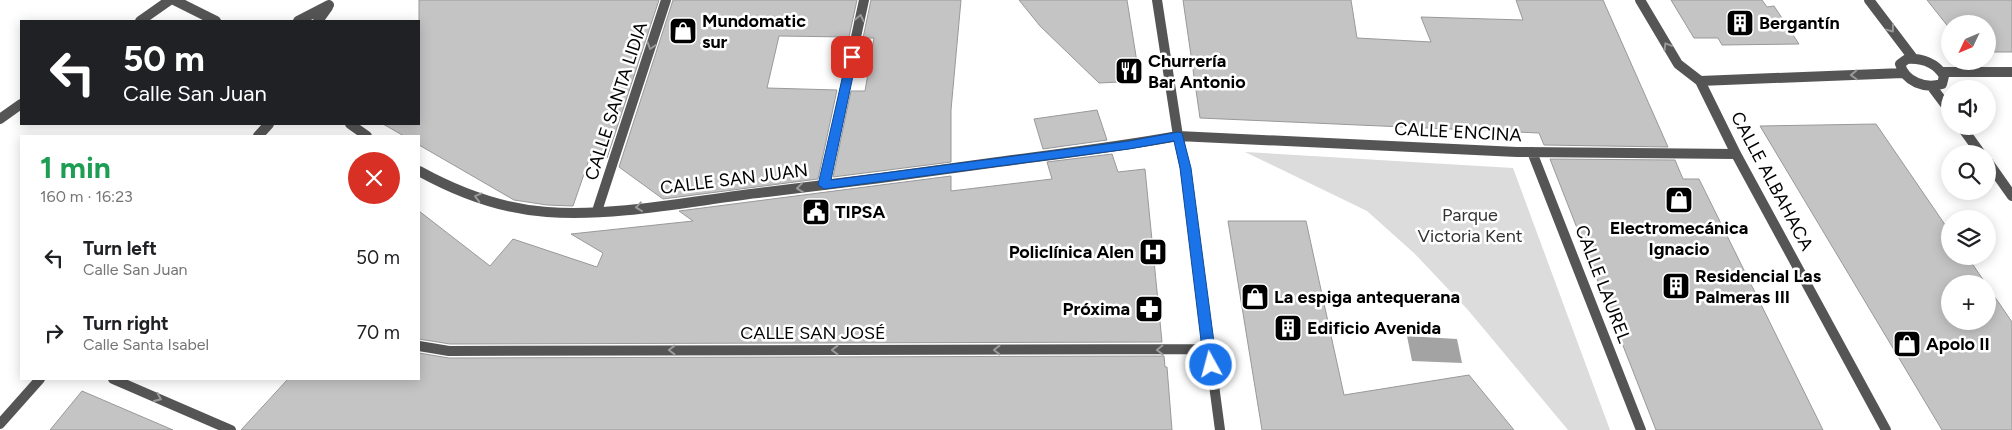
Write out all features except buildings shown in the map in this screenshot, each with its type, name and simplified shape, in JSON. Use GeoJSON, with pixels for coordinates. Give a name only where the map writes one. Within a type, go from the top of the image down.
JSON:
{"type":"FeatureCollection","features":[{"type":"Feature","properties":{"kind":"street"},"geometry":{"type":"LineString","coordinates":[[142,20],[172,0],[214,20]]}},
{"type":"Feature","properties":{"kind":"street","name":"CALLE SANTA LIDIA"},"geometry":{"type":"LineString","coordinates":[[598,211],[666,0]]}},
{"type":"Feature","properties":{"kind":"street"},"geometry":{"type":"LineString","coordinates":[[824,185],[864,0]]}},
{"type":"Feature","properties":{"kind":"street"},"geometry":{"type":"LineString","coordinates":[[1157,0],[1178,136],[1185,168],[1220,430]]}},
{"type":"Feature","properties":{"kind":"street"},"geometry":{"type":"LineString","coordinates":[[1640,0],[1678,64],[1700,80],[1903,73]]}},
{"type":"Feature","properties":{"kind":"street"},"geometry":{"type":"LineString","coordinates":[[1869,0],[1913,58]]}},
{"type":"Feature","properties":{"kind":"street"},"geometry":{"type":"LineString","coordinates":[[300,20],[332,3]]}},
{"type":"Feature","properties":{"kind":"street"},"geometry":{"type":"LineString","coordinates":[[319,20],[332,3]]}},
{"type":"Feature","properties":{"kind":"street"},"geometry":{"type":"LineString","coordinates":[[1913,58],[1932,64],[1942,72],[1944,76],[1942,84],[1932,87],[1919,84],[1903,73],[1900,68],[1902,61],[1913,58]]}},
{"type":"Feature","properties":{"kind":"street"},"geometry":{"type":"LineString","coordinates":[[1942,72],[2012,72]]}},
{"type":"Feature","properties":{"kind":"street","name":"CALLE ALBAHACA"},"geometry":{"type":"LineString","coordinates":[[1700,80],[1736,154],[1886,430]]}},
{"type":"Feature","properties":{"kind":"street"},"geometry":{"type":"LineString","coordinates":[[1932,87],[1941,99]]}},
{"type":"Feature","properties":{"kind":"street"},"geometry":{"type":"LineString","coordinates":[[0,119],[20,105]]}},
{"type":"Feature","properties":{"kind":"street"},"geometry":{"type":"LineString","coordinates":[[259,135],[268,125]]}},
{"type":"Feature","properties":{"kind":"street"},"geometry":{"type":"LineString","coordinates":[[351,125],[366,135]]}},
{"type":"Feature","properties":{"kind":"street","name":"CALLE SAN JUAN"},"geometry":{"type":"LineString","coordinates":[[420,170],[467,194],[509,206],[547,212],[598,211],[824,185],[1129,145],[1178,136]]}},
{"type":"Feature","properties":{"kind":"street","name":"CALLE ENCINA"},"geometry":{"type":"LineString","coordinates":[[1178,136],[1532,152],[1736,154]]}},
{"type":"Feature","properties":{"kind":"street","name":"CALLE LAUREL"},"geometry":{"type":"LineString","coordinates":[[1532,152],[1641,430]]}},
{"type":"Feature","properties":{"kind":"street"},"geometry":{"type":"LineString","coordinates":[[1996,173],[2012,196]]}},
{"type":"Feature","properties":{"kind":"street","name":"CALLE SAN JOSÉ"},"geometry":{"type":"LineString","coordinates":[[420,346],[449,351],[1208,349]]}},
{"type":"Feature","properties":{"kind":"street"},"geometry":{"type":"LineString","coordinates":[[0,424],[39,380]]}},
{"type":"Feature","properties":{"kind":"street"},"geometry":{"type":"LineString","coordinates":[[115,380],[231,430]]}},
{"type":"Feature","properties":{"kind":"green space","name":"Parque Victoria Kent"},"geometry":{"type":"Polygon","coordinates":[[[1245,152],[1513,168],[1610,430],[1568,430],[1468,310],[1415,254],[1367,211],[1245,152]]]}},
{"type":"Feature","properties":{"kind":"shaded area"},"geometry":{"type":"Polygon","coordinates":[[[1407,336],[1457,339],[1462,363],[1412,361],[1407,336]]]}},
{"type":"Feature","properties":{"kind":"place","name":"Bergantín"},"geometry":{"type":"Point","coordinates":[1740,23]}},
{"type":"Feature","properties":{"kind":"place","name":"Mundomatic sur"},"geometry":{"type":"Point","coordinates":[683,31]}},
{"type":"Feature","properties":{"kind":"place","name":"Churrería Bar Antonio"},"geometry":{"type":"Point","coordinates":[1129,71]}},
{"type":"Feature","properties":{"kind":"place","name":"Electromecánica Ignacio"},"geometry":{"type":"Point","coordinates":[1679,200]}},
{"type":"Feature","properties":{"kind":"place","name":"TIPSA"},"geometry":{"type":"Point","coordinates":[816,212]}},
{"type":"Feature","properties":{"kind":"place","name":"Policlínica Alen"},"geometry":{"type":"Point","coordinates":[1153,252]}},
{"type":"Feature","properties":{"kind":"place","name":"Residencial Las Palmeras III"},"geometry":{"type":"Point","coordinates":[1676,286]}},
{"type":"Feature","properties":{"kind":"place","name":"La espiga antequerana"},"geometry":{"type":"Point","coordinates":[1255,297]}},
{"type":"Feature","properties":{"kind":"place","name":"Próxima"},"geometry":{"type":"Point","coordinates":[1149,309]}},
{"type":"Feature","properties":{"kind":"place","name":"Edificio Avenida"},"geometry":{"type":"Point","coordinates":[1288,328]}},
{"type":"Feature","properties":{"kind":"place","name":"Apolo II"},"geometry":{"type":"Point","coordinates":[1907,344]}},
{"type":"Feature","properties":{"kind":"route"},"geometry":{"type":"LineString","coordinates":[[852,57],[824,185],[1129,145],[1178,136],[1185,168],[1211,365]]}}]}
